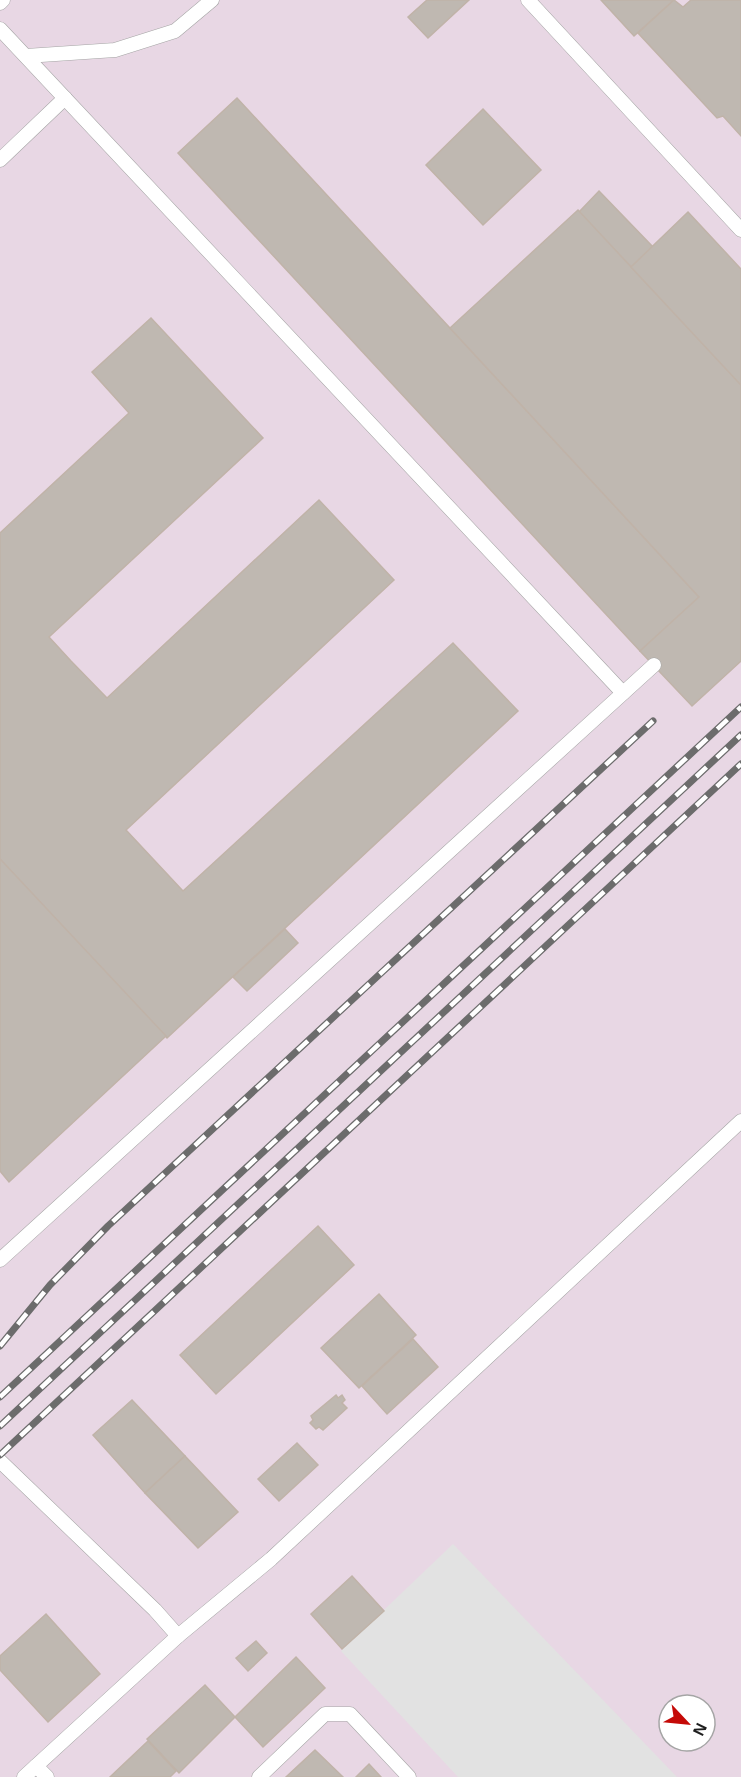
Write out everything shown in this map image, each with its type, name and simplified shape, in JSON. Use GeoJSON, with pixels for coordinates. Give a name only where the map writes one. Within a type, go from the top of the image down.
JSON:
{"type":"FeatureCollection","features":[{"type":"Feature","properties":{"kind":"lane"},"geometry":{"type":"LineString","coordinates":[[26,56],[116,50],[175,31],[212,0]]}},
{"type":"Feature","properties":{"kind":"lane"},"geometry":{"type":"LineString","coordinates":[[528,0],[741,230]]}},
{"type":"Feature","properties":{"kind":"lane"},"geometry":{"type":"LineString","coordinates":[[0,29],[623,693]]}},
{"type":"Feature","properties":{"kind":"lane"},"geometry":{"type":"LineString","coordinates":[[0,160],[66,98]]}},
{"type":"Feature","properties":{"kind":"lane"},"geometry":{"type":"LineString","coordinates":[[0,1260],[654,665]]}},
{"type":"Feature","properties":{"kind":"lane"},"geometry":{"type":"LineString","coordinates":[[24,1777],[178,1636],[271,1559],[741,1121]]}},
{"type":"Feature","properties":{"kind":"lane"},"geometry":{"type":"LineString","coordinates":[[0,1461],[178,1636]]}},
{"type":"Feature","properties":{"kind":"lane"},"geometry":{"type":"LineString","coordinates":[[259,1777],[325,1714],[350,1714],[409,1777]]}},
{"type":"Feature","properties":{"kind":"lane"},"geometry":{"type":"LineString","coordinates":[[36,1766],[47,1777]]}},
{"type":"Feature","properties":{"kind":"shaded area"},"geometry":{"type":"Polygon","coordinates":[[[0,0],[741,0],[741,1777],[0,1777],[0,0]]]}},
{"type":"Feature","properties":{"kind":"shaded area"},"geometry":{"type":"Polygon","coordinates":[[[453,1544],[677,1777],[458,1777],[341,1651],[453,1544]]]}},
{"type":"Feature","properties":{"kind":"building"},"geometry":{"type":"Polygon","coordinates":[[[427,0],[469,0],[428,38],[408,17],[427,0]]]}},
{"type":"Feature","properties":{"kind":"building"},"geometry":{"type":"Polygon","coordinates":[[[601,0],[674,0],[634,36],[601,0]]]}},
{"type":"Feature","properties":{"kind":"building"},"geometry":{"type":"Polygon","coordinates":[[[674,0],[683,7],[691,0],[741,0],[741,136],[723,116],[717,118],[638,33],[674,0]]]}},
{"type":"Feature","properties":{"kind":"building"},"geometry":{"type":"Polygon","coordinates":[[[237,98],[699,597],[640,651],[178,153],[237,98]]]}},
{"type":"Feature","properties":{"kind":"building"},"geometry":{"type":"Polygon","coordinates":[[[483,109],[541,170],[483,225],[426,165],[483,109]]]}},
{"type":"Feature","properties":{"kind":"building"},"geometry":{"type":"Polygon","coordinates":[[[599,191],[653,247],[631,267],[579,212],[599,191]]]}},
{"type":"Feature","properties":{"kind":"building"},"geometry":{"type":"Polygon","coordinates":[[[578,210],[741,385],[741,661],[692,706],[640,651],[699,597],[450,328],[578,210]]]}},
{"type":"Feature","properties":{"kind":"building"},"geometry":{"type":"Polygon","coordinates":[[[688,212],[741,269],[741,385],[631,267],[688,212]]]}},
{"type":"Feature","properties":{"kind":"building"},"geometry":{"type":"Polygon","coordinates":[[[151,318],[263,438],[49,637],[71,661],[107,698],[319,500],[394,580],[126,830],[183,891],[453,643],[518,711],[167,1038],[0,859],[0,533],[129,413],[92,372],[151,318]]]}},
{"type":"Feature","properties":{"kind":"building"},"geometry":{"type":"Polygon","coordinates":[[[0,859],[166,1036],[9,1182],[0,1171],[0,859]]]}},
{"type":"Feature","properties":{"kind":"building"},"geometry":{"type":"Polygon","coordinates":[[[285,929],[298,943],[247,991],[233,977],[285,929]]]}},
{"type":"Feature","properties":{"kind":"building"},"geometry":{"type":"Polygon","coordinates":[[[318,1226],[354,1265],[216,1394],[180,1355],[318,1226]]]}},
{"type":"Feature","properties":{"kind":"building"},"geometry":{"type":"Polygon","coordinates":[[[379,1294],[416,1335],[359,1388],[321,1348],[379,1294]]]}},
{"type":"Feature","properties":{"kind":"building"},"geometry":{"type":"Polygon","coordinates":[[[413,1339],[438,1367],[387,1414],[362,1386],[413,1339]]]}},
{"type":"Feature","properties":{"kind":"building"},"geometry":{"type":"Polygon","coordinates":[[[336,1395],[338,1398],[342,1395],[345,1400],[342,1403],[347,1408],[323,1430],[319,1427],[316,1429],[310,1423],[313,1420],[311,1416],[336,1395]]]}},
{"type":"Feature","properties":{"kind":"building"},"geometry":{"type":"Polygon","coordinates":[[[132,1400],[185,1456],[145,1493],[93,1435],[132,1400]]]}},
{"type":"Feature","properties":{"kind":"building"},"geometry":{"type":"Polygon","coordinates":[[[297,1443],[318,1465],[279,1501],[258,1479],[297,1443]]]}},
{"type":"Feature","properties":{"kind":"building"},"geometry":{"type":"Polygon","coordinates":[[[185,1456],[238,1512],[198,1548],[145,1493],[185,1456]]]}},
{"type":"Feature","properties":{"kind":"building"},"geometry":{"type":"Polygon","coordinates":[[[352,1576],[384,1611],[342,1649],[311,1614],[352,1576]]]}},
{"type":"Feature","properties":{"kind":"building"},"geometry":{"type":"Polygon","coordinates":[[[46,1614],[100,1674],[48,1722],[0,1670],[0,1656],[46,1614]]]}},
{"type":"Feature","properties":{"kind":"building"},"geometry":{"type":"Polygon","coordinates":[[[256,1641],[267,1653],[248,1671],[236,1658],[256,1641]]]}},
{"type":"Feature","properties":{"kind":"building"},"geometry":{"type":"Polygon","coordinates":[[[296,1657],[325,1688],[263,1747],[235,1717],[296,1657]]]}},
{"type":"Feature","properties":{"kind":"building"},"geometry":{"type":"Polygon","coordinates":[[[205,1685],[235,1717],[179,1773],[147,1739],[205,1685]]]}},
{"type":"Feature","properties":{"kind":"building"},"geometry":{"type":"Polygon","coordinates":[[[148,1741],[176,1771],[170,1777],[110,1777],[148,1741]]]}},
{"type":"Feature","properties":{"kind":"building"},"geometry":{"type":"Polygon","coordinates":[[[315,1750],[343,1777],[286,1777],[315,1750]]]}},
{"type":"Feature","properties":{"kind":"building"},"geometry":{"type":"Polygon","coordinates":[[[369,1764],[381,1777],[356,1777],[369,1764]]]}},
{"type":"Feature","properties":{"kind":"railway"},"geometry":{"type":"LineString","coordinates":[[0,1397],[741,707]]}},
{"type":"Feature","properties":{"kind":"railway"},"geometry":{"type":"LineString","coordinates":[[0,1346],[50,1285],[108,1226],[653,721]]}},
{"type":"Feature","properties":{"kind":"railway"},"geometry":{"type":"LineString","coordinates":[[0,1426],[741,735]]}},
{"type":"Feature","properties":{"kind":"railway"},"geometry":{"type":"LineString","coordinates":[[0,1455],[741,764]]}}]}
